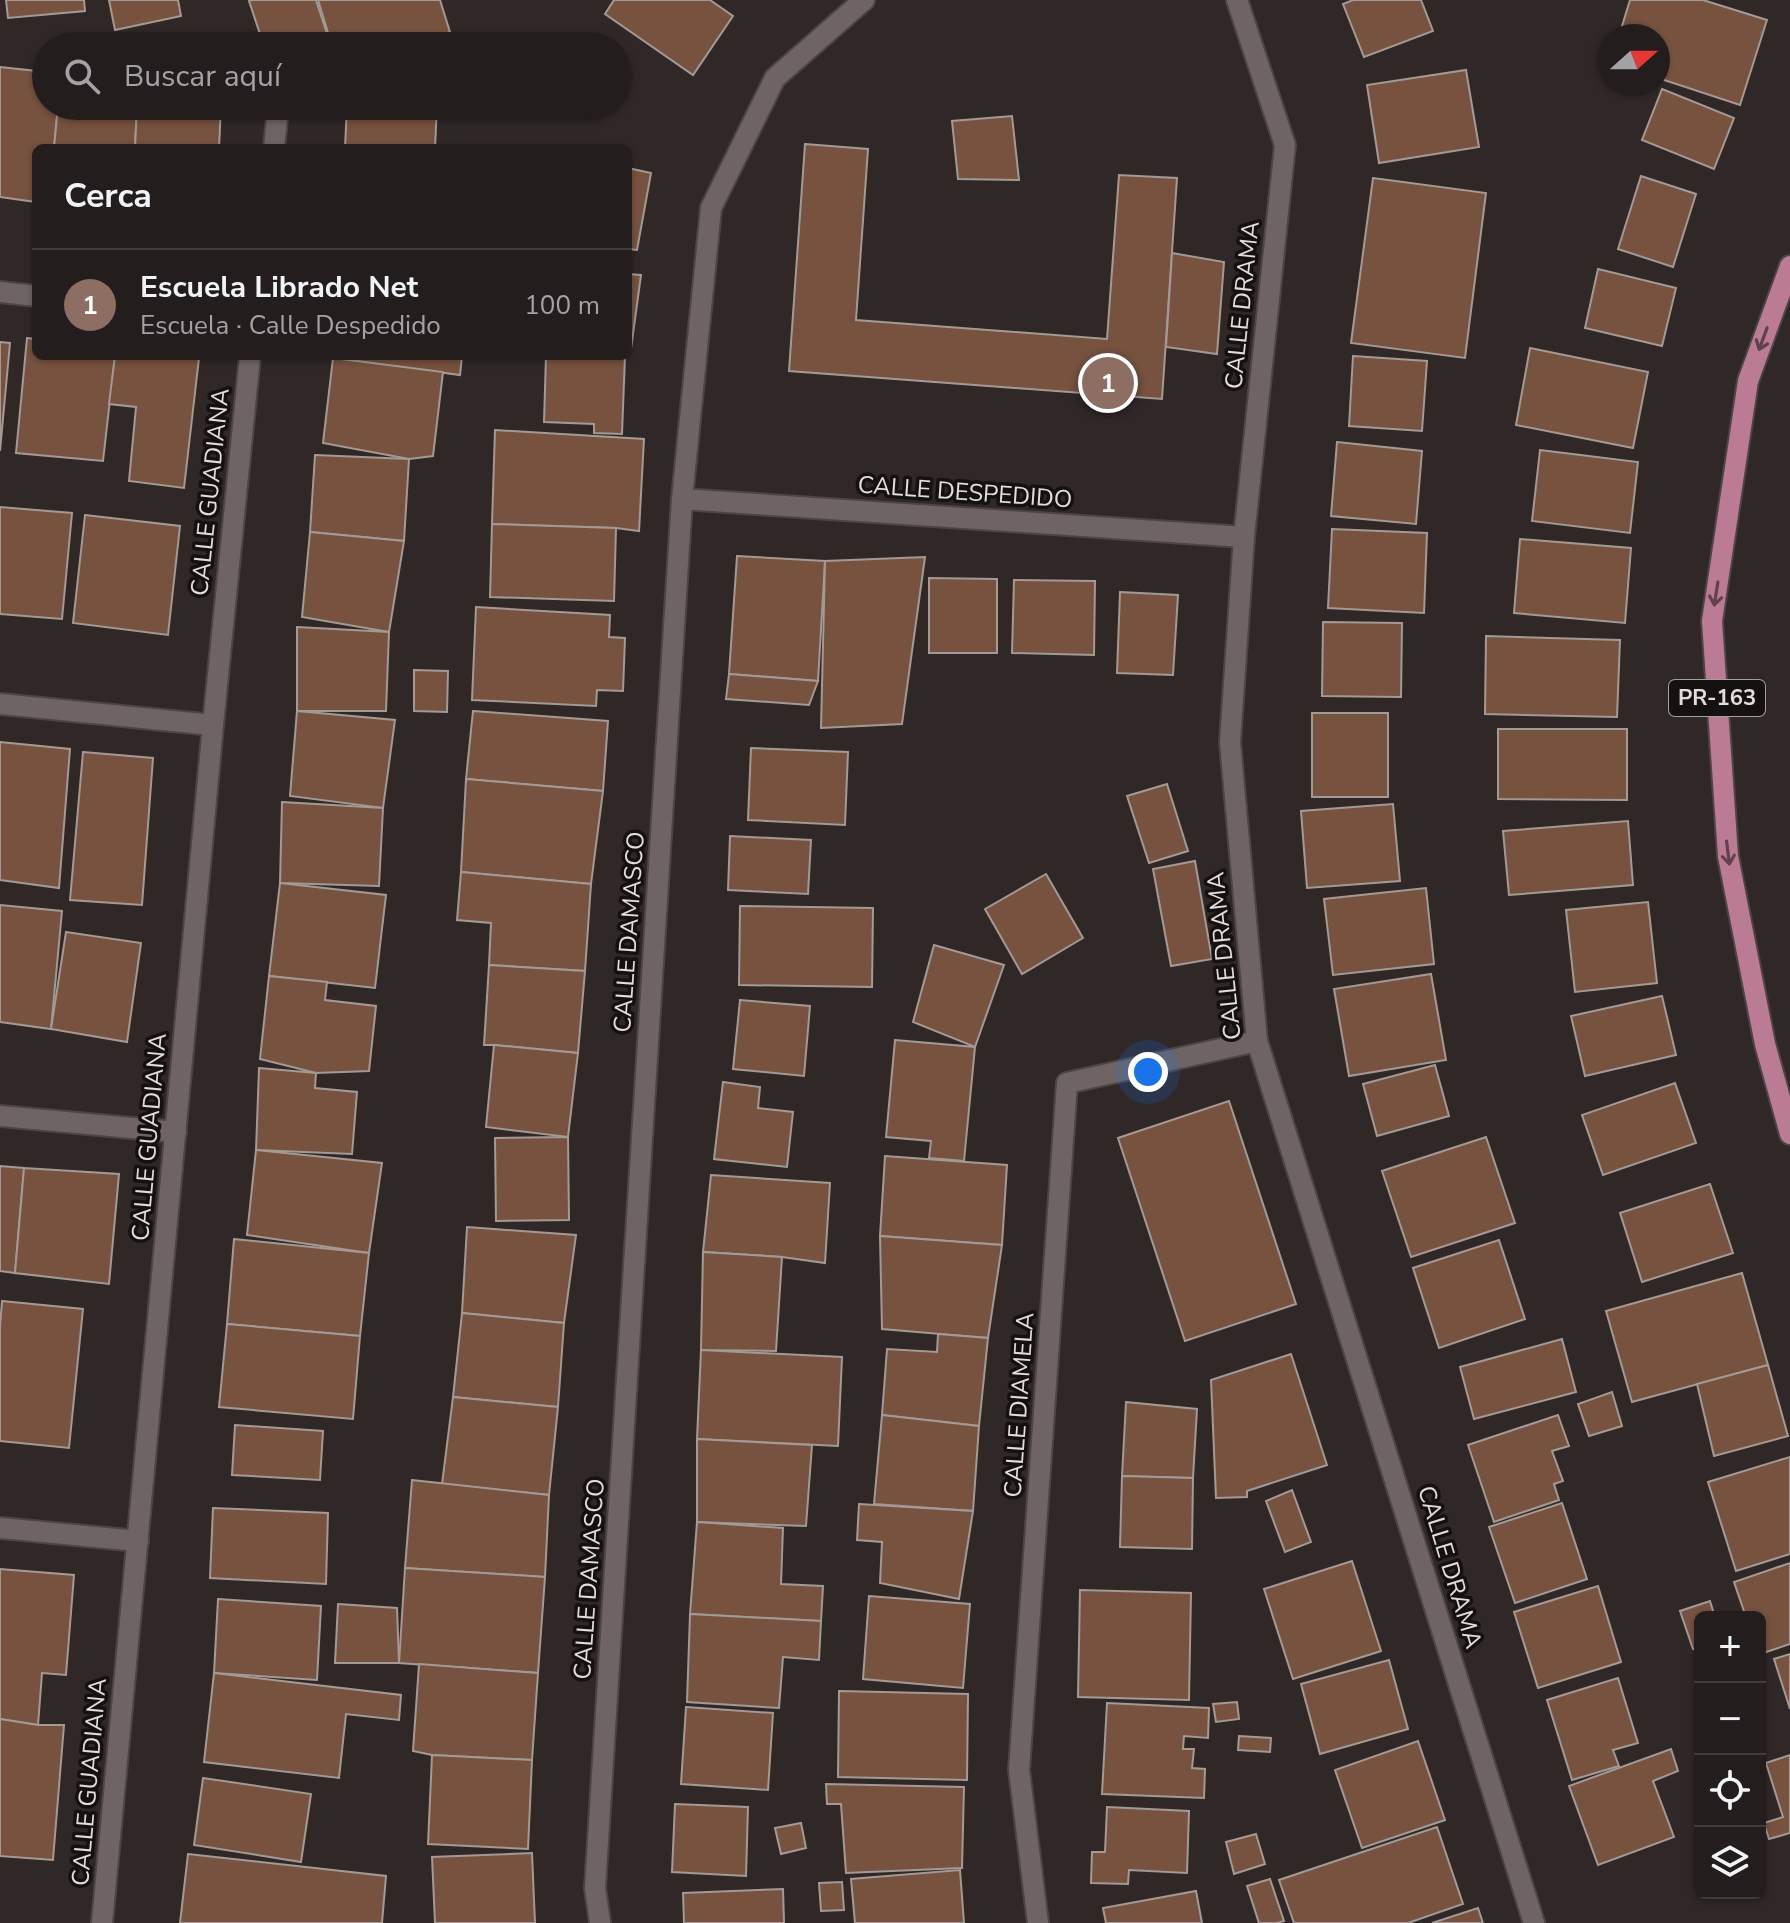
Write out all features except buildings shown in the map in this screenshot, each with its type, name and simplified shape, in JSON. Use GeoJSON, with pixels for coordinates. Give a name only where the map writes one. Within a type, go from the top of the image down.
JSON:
{"type":"FeatureCollection","features":[{"type":"Feature","properties":{"kind":"main road","name":"PR-163"},"geometry":{"type":"LineString","coordinates":[[1790,266],[1748,381],[1712,621],[1728,856],[1765,1044],[1790,1134]]}},
{"type":"Feature","properties":{"kind":"street","name":"CALLE DAMASCO"},"geometry":{"type":"LineString","coordinates":[[600,1923],[595,1888],[682,499],[711,208],[775,78],[864,0]]}},
{"type":"Feature","properties":{"kind":"street","name":"CALLE DRAMA"},"geometry":{"type":"LineString","coordinates":[[1237,0],[1285,145],[1244,537],[1230,742],[1257,1041],[1534,1923]]}},
{"type":"Feature","properties":{"kind":"street"},"geometry":{"type":"LineString","coordinates":[[274,144],[277,120]]}},
{"type":"Feature","properties":{"kind":"street"},"geometry":{"type":"LineString","coordinates":[[0,292],[32,296]]}},
{"type":"Feature","properties":{"kind":"street","name":"CALLE GUADIANA"},"geometry":{"type":"LineString","coordinates":[[102,1923],[250,360]]}},
{"type":"Feature","properties":{"kind":"street","name":"CALLE DESPEDIDO"},"geometry":{"type":"LineString","coordinates":[[682,499],[1244,537]]}},
{"type":"Feature","properties":{"kind":"street"},"geometry":{"type":"LineString","coordinates":[[0,704],[213,725]]}},
{"type":"Feature","properties":{"kind":"street","name":"CALLE DIAMELA"},"geometry":{"type":"LineString","coordinates":[[1038,1923],[1019,1770],[1067,1083],[1257,1041]]}},
{"type":"Feature","properties":{"kind":"street"},"geometry":{"type":"LineString","coordinates":[[0,1116],[176,1132]]}},
{"type":"Feature","properties":{"kind":"street"},"geometry":{"type":"LineString","coordinates":[[0,1528],[138,1541]]}},
{"type":"Feature","properties":{"kind":"place","name":"Escuela Librado Net"},"geometry":{"type":"Point","coordinates":[1108,383]}}]}
